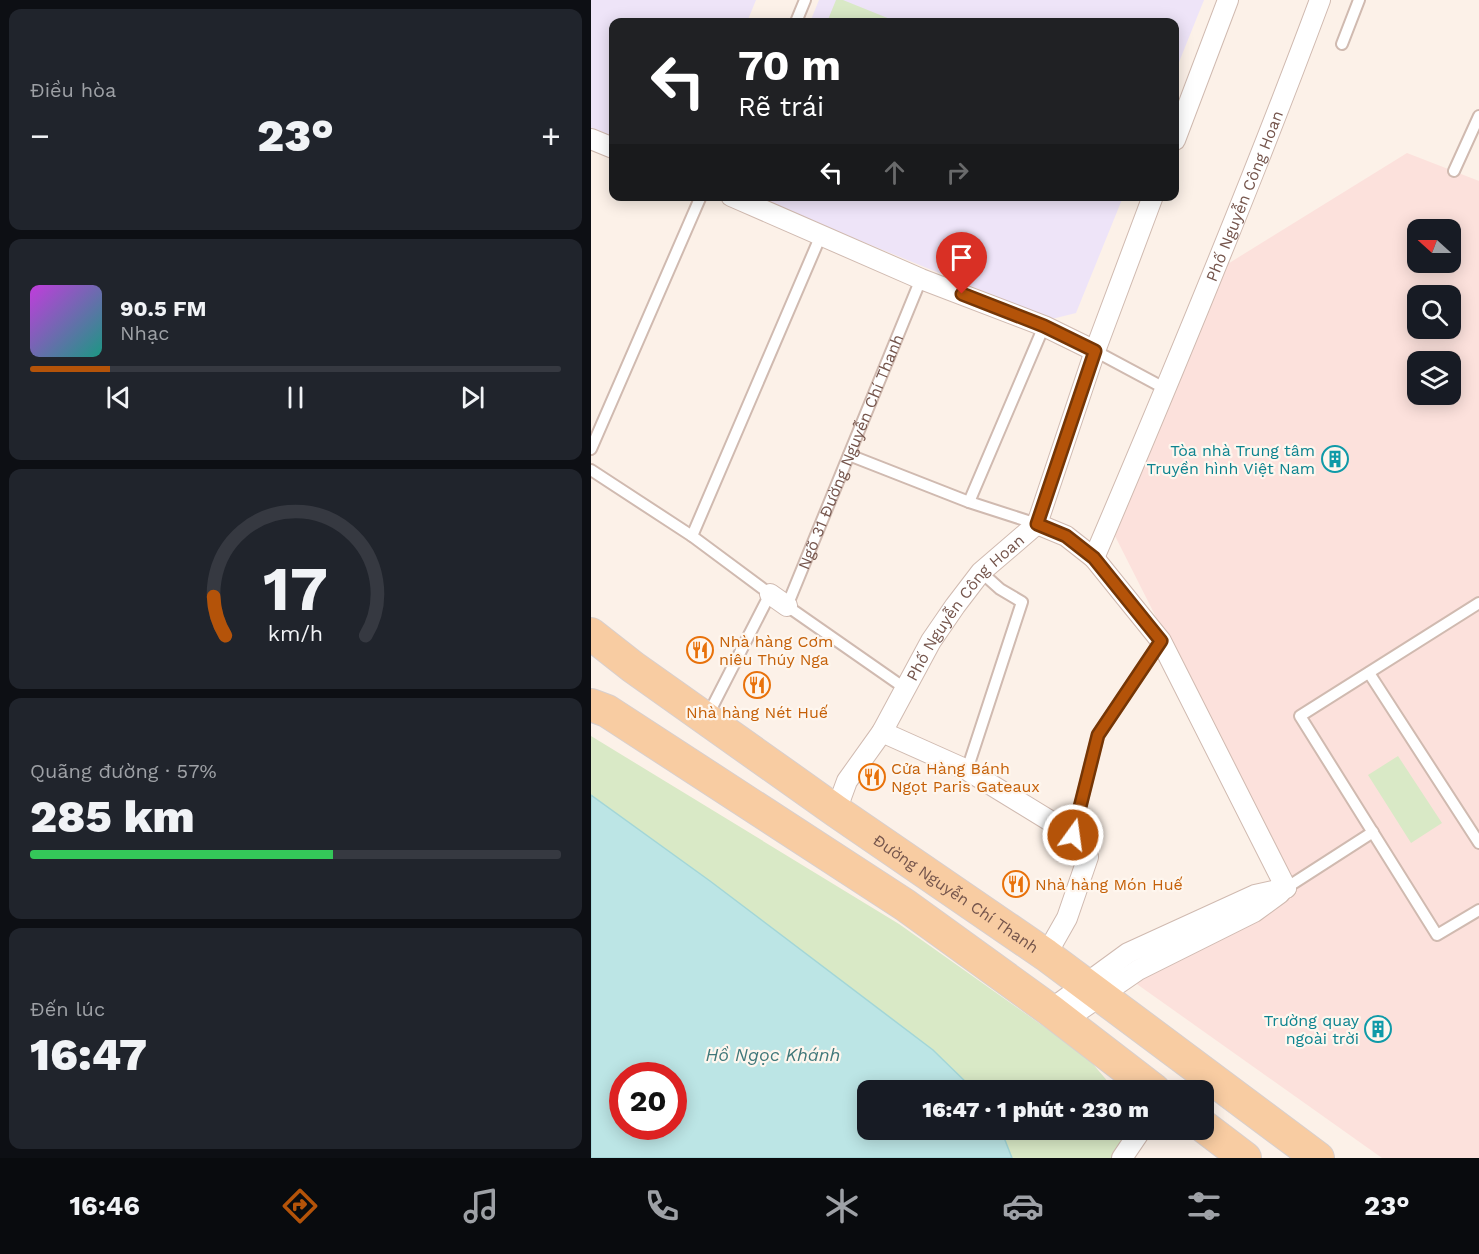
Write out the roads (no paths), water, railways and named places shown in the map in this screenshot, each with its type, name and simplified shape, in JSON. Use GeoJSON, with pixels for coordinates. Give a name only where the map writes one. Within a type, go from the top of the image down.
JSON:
{"type":"FeatureCollection","features":[{"type":"Feature","properties":{"kind":"main road","name":"Đường Nguyễn Chí Thanh"},"geometry":{"type":"LineString","coordinates":[[591,634],[633,667],[836,811],[1046,955],[1317,1158]]}},
{"type":"Feature","properties":{"kind":"main road"},"geometry":{"type":"LineString","coordinates":[[591,649],[633,667]]}},
{"type":"Feature","properties":{"kind":"main road"},"geometry":{"type":"LineString","coordinates":[[596,704],[905,905],[1057,1015],[1141,1080]]}},
{"type":"Feature","properties":{"kind":"main road"},"geometry":{"type":"LineString","coordinates":[[1214,1134],[1245,1158]]}},
{"type":"Feature","properties":{"kind":"street"},"geometry":{"type":"LineString","coordinates":[[1179,129],[1228,0]]}},
{"type":"Feature","properties":{"kind":"street","name":"Phố Nguyễn Công Hoan"},"geometry":{"type":"LineString","coordinates":[[1094,558],[1274,125],[1320,0]]}},
{"type":"Feature","properties":{"kind":"street"},"geometry":{"type":"LineString","coordinates":[[591,139],[609,146]]}},
{"type":"Feature","properties":{"kind":"street"},"geometry":{"type":"LineString","coordinates":[[743,201],[921,279],[1044,326],[1095,351]]}},
{"type":"Feature","properties":{"kind":"street","name":"Phố Nguyễn Công Hoan"},"geometry":{"type":"LineString","coordinates":[[836,811],[847,781],[882,732],[931,641],[959,599],[981,572],[1037,524],[1095,351],[1151,201]]}},
{"type":"Feature","properties":{"kind":"street"},"geometry":{"type":"LineString","coordinates":[[1037,524],[1066,536],[1094,558],[1161,641],[1286,888],[1254,912],[1138,970],[1092,990],[1057,1015]]}},
{"type":"Feature","properties":{"kind":"street"},"geometry":{"type":"LineString","coordinates":[[770,594],[787,606]]}},
{"type":"Feature","properties":{"kind":"street"},"geometry":{"type":"LineString","coordinates":[[882,732],[967,770],[1073,835],[1088,857],[1067,918],[1046,955]]}},
{"type":"Feature","properties":{"kind":"street"},"geometry":{"type":"LineString","coordinates":[[1122,1158],[1134,1140]]}},
{"type":"Feature","properties":{"kind":"lane"},"geometry":{"type":"LineString","coordinates":[[798,18],[805,0]]}},
{"type":"Feature","properties":{"kind":"lane"},"geometry":{"type":"LineString","coordinates":[[1343,44],[1359,0]]}},
{"type":"Feature","properties":{"kind":"lane"},"geometry":{"type":"LineString","coordinates":[[1455,171],[1479,116]]}},
{"type":"Feature","properties":{"kind":"lane"},"geometry":{"type":"LineString","coordinates":[[591,449],[699,201]]}},
{"type":"Feature","properties":{"kind":"lane"},"geometry":{"type":"LineString","coordinates":[[692,536],[821,235]]}},
{"type":"Feature","properties":{"kind":"lane","name":"Ngõ 31 Đường Nguyễn Chí Thanh"},"geometry":{"type":"LineString","coordinates":[[787,606],[921,279]]}},
{"type":"Feature","properties":{"kind":"lane"},"geometry":{"type":"LineString","coordinates":[[969,502],[1044,326]]}},
{"type":"Feature","properties":{"kind":"lane"},"geometry":{"type":"LineString","coordinates":[[1095,351],[1166,389]]}},
{"type":"Feature","properties":{"kind":"lane"},"geometry":{"type":"LineString","coordinates":[[849,455],[969,502],[1037,524]]}},
{"type":"Feature","properties":{"kind":"lane"},"geometry":{"type":"LineString","coordinates":[[591,470],[692,536],[770,594],[707,718]]}},
{"type":"Feature","properties":{"kind":"lane"},"geometry":{"type":"LineString","coordinates":[[967,770],[1022,602],[1000,589],[981,572]]}},
{"type":"Feature","properties":{"kind":"lane"},"geometry":{"type":"LineString","coordinates":[[1479,603],[1300,716],[1437,936],[1479,910]]}},
{"type":"Feature","properties":{"kind":"lane"},"geometry":{"type":"LineString","coordinates":[[787,606],[906,689]]}},
{"type":"Feature","properties":{"kind":"lane"},"geometry":{"type":"LineString","coordinates":[[1073,835],[1098,735],[1161,641]]}},
{"type":"Feature","properties":{"kind":"lane"},"geometry":{"type":"LineString","coordinates":[[1369,672],[1479,843]]}},
{"type":"Feature","properties":{"kind":"lane"},"geometry":{"type":"LineString","coordinates":[[1286,888],[1373,832]]}},
{"type":"Feature","properties":{"kind":"water","name":"Hồ Ngọc Khánh"},"geometry":{"type":"Polygon","coordinates":[[[591,795],[710,881],[933,1050],[964,1080],[857,1080],[857,1140],[1005,1140],[1012,1158],[591,1158],[591,795]]]}},
{"type":"Feature","properties":{"kind":"place","name":"Tòa nhà Trung tâm Truyền hình Việt Nam"},"geometry":{"type":"Point","coordinates":[1335,459]}},
{"type":"Feature","properties":{"kind":"place","name":"Nhà hàng Cơm niêu Thúy Nga"},"geometry":{"type":"Point","coordinates":[700,650]}},
{"type":"Feature","properties":{"kind":"place","name":"Nhà hàng Nét Huế"},"geometry":{"type":"Point","coordinates":[757,685]}},
{"type":"Feature","properties":{"kind":"place","name":"Cửa Hàng Bánh Ngọt Paris Gateaux"},"geometry":{"type":"Point","coordinates":[872,777]}},
{"type":"Feature","properties":{"kind":"place","name":"Nhà hàng Món Huế"},"geometry":{"type":"Point","coordinates":[1016,884]}},
{"type":"Feature","properties":{"kind":"place","name":"Trường quay ngoài trời"},"geometry":{"type":"Point","coordinates":[1378,1029]}}]}
